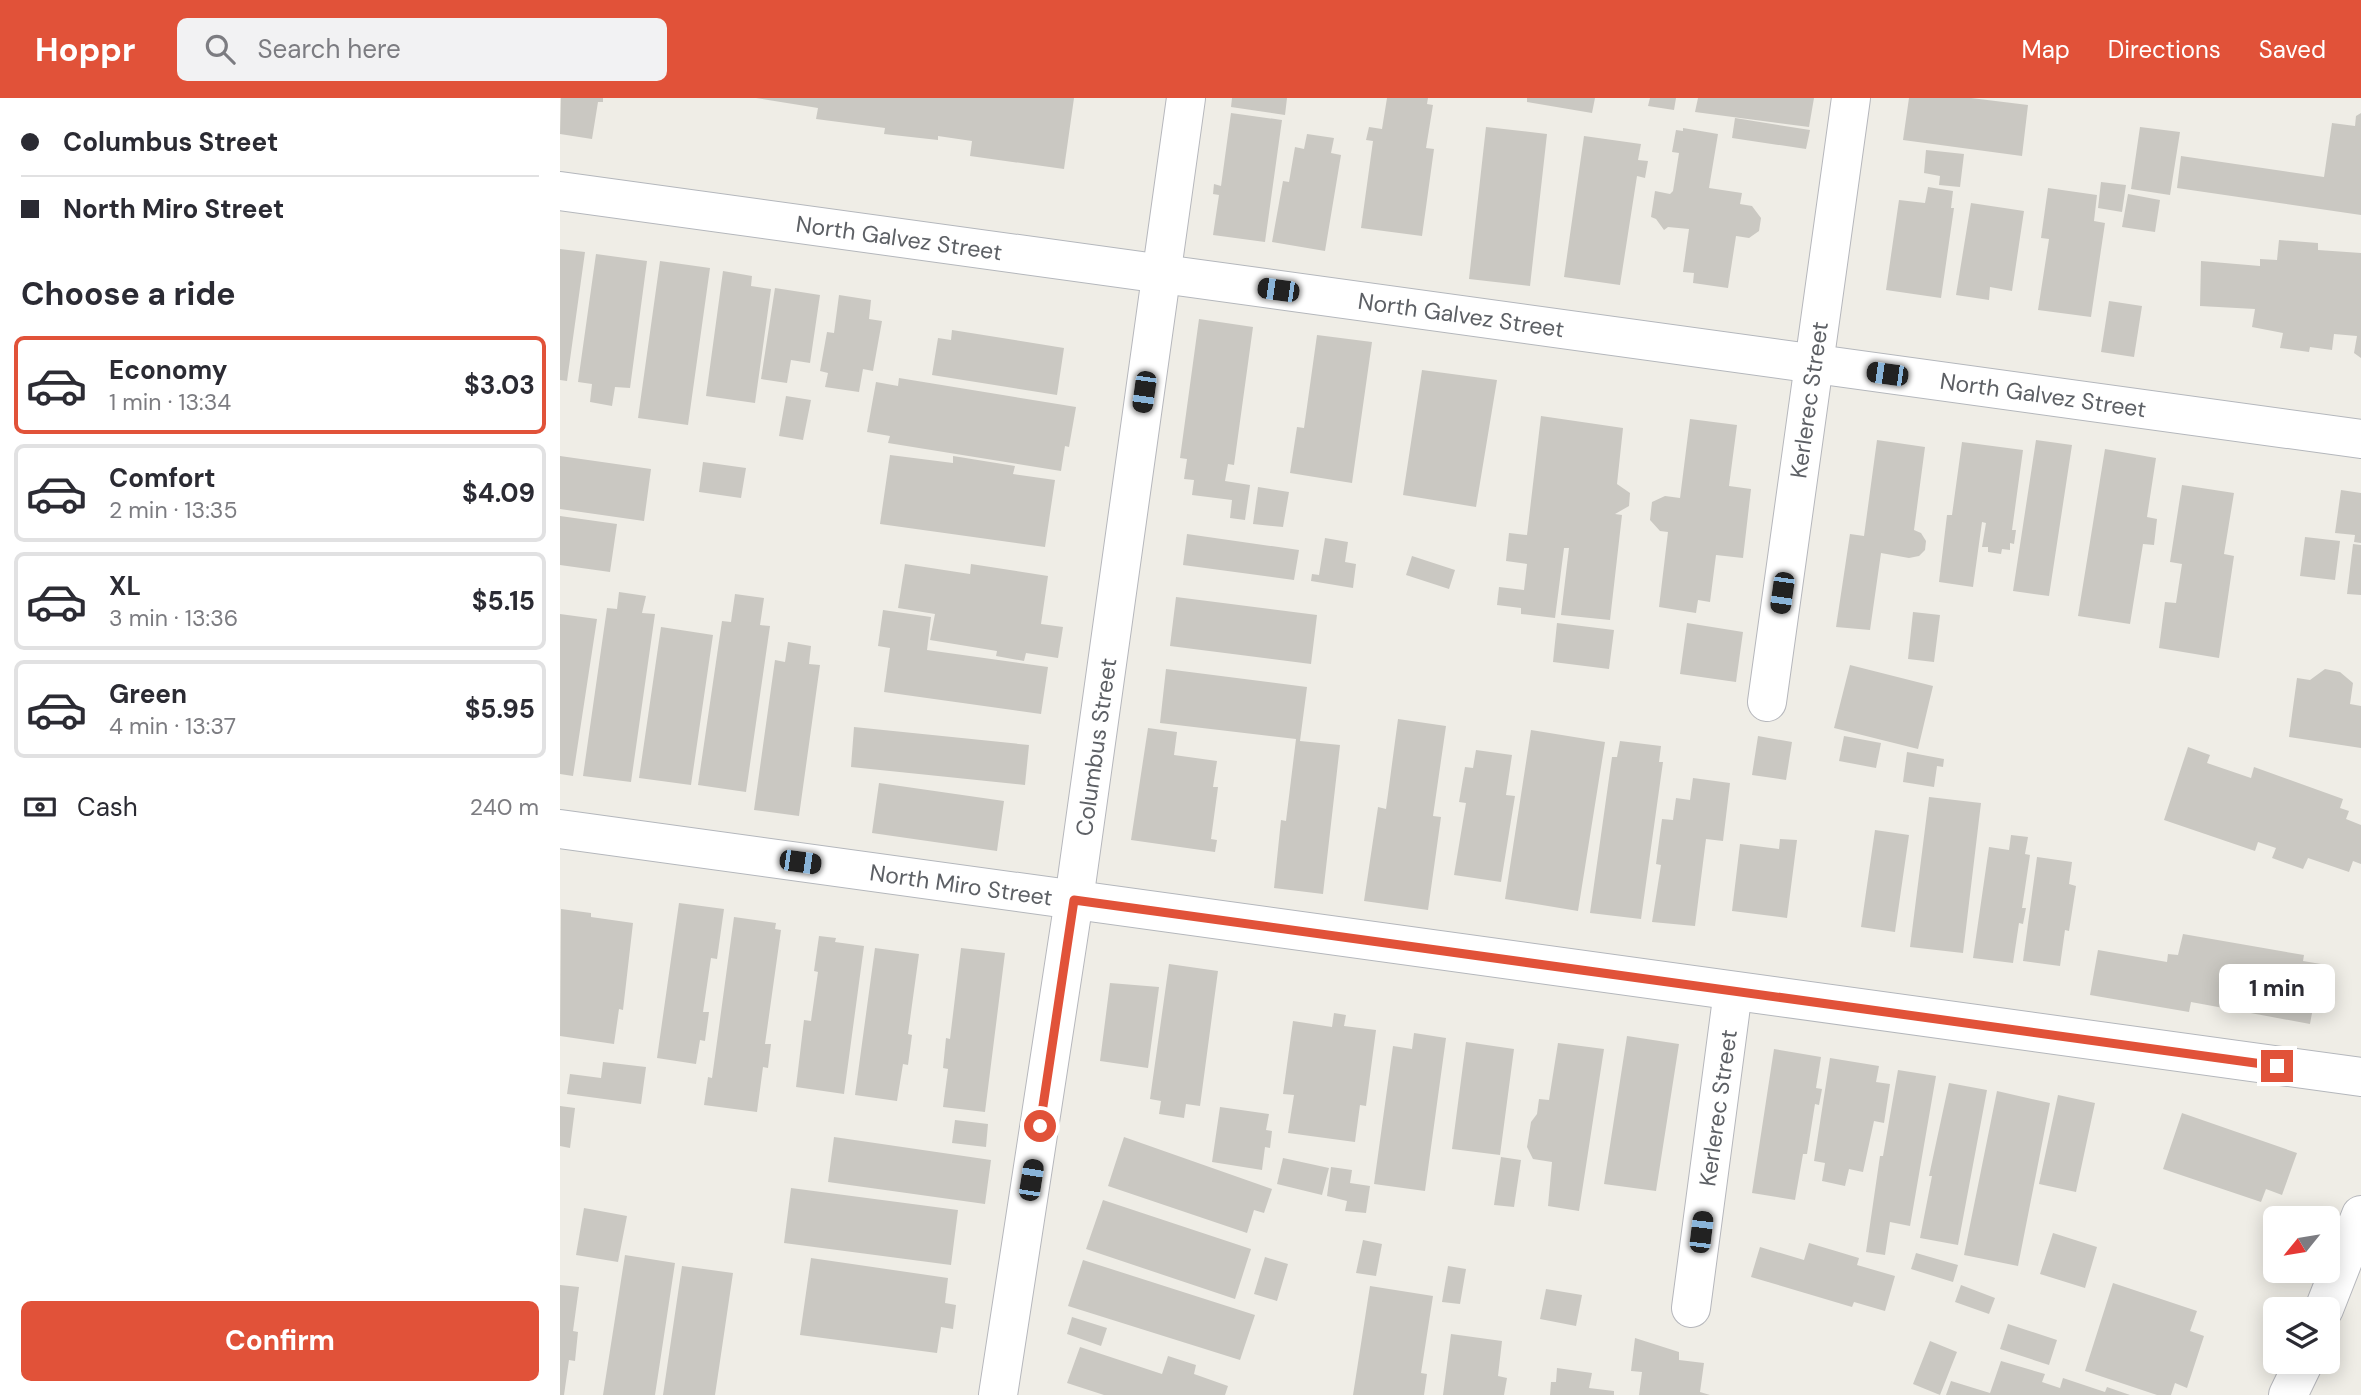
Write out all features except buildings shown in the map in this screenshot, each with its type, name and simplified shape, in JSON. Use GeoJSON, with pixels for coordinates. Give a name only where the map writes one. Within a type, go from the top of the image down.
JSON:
{"type":"FeatureCollection","features":[{"type":"Feature","properties":{"kind":"street","name":"Columbus Street"},"geometry":{"type":"LineString","coordinates":[[998,1395],[1074,900],[1186,98]]}},
{"type":"Feature","properties":{"kind":"street","name":"Kerlerec Street"},"geometry":{"type":"LineString","coordinates":[[1767,702],[1851,98]]}},
{"type":"Feature","properties":{"kind":"street","name":"North Galvez Street"},"geometry":{"type":"LineString","coordinates":[[560,191],[2361,439]]}},
{"type":"Feature","properties":{"kind":"street","name":"North Miro Street"},"geometry":{"type":"LineString","coordinates":[[560,829],[2361,1077]]}},
{"type":"Feature","properties":{"kind":"street","name":"Kerlerec Street"},"geometry":{"type":"LineString","coordinates":[[1691,1308],[1733,991]]}},
{"type":"Feature","properties":{"kind":"street"},"geometry":{"type":"LineString","coordinates":[[2329,1297],[2361,1215]]}},
{"type":"Feature","properties":{"kind":"street"},"geometry":{"type":"LineString","coordinates":[[2288,1395],[2298,1374]]}},
{"type":"Feature","properties":{"kind":"route"},"geometry":{"type":"LineString","coordinates":[[1040,1126],[1074,900],[2277,1066]]}}]}
